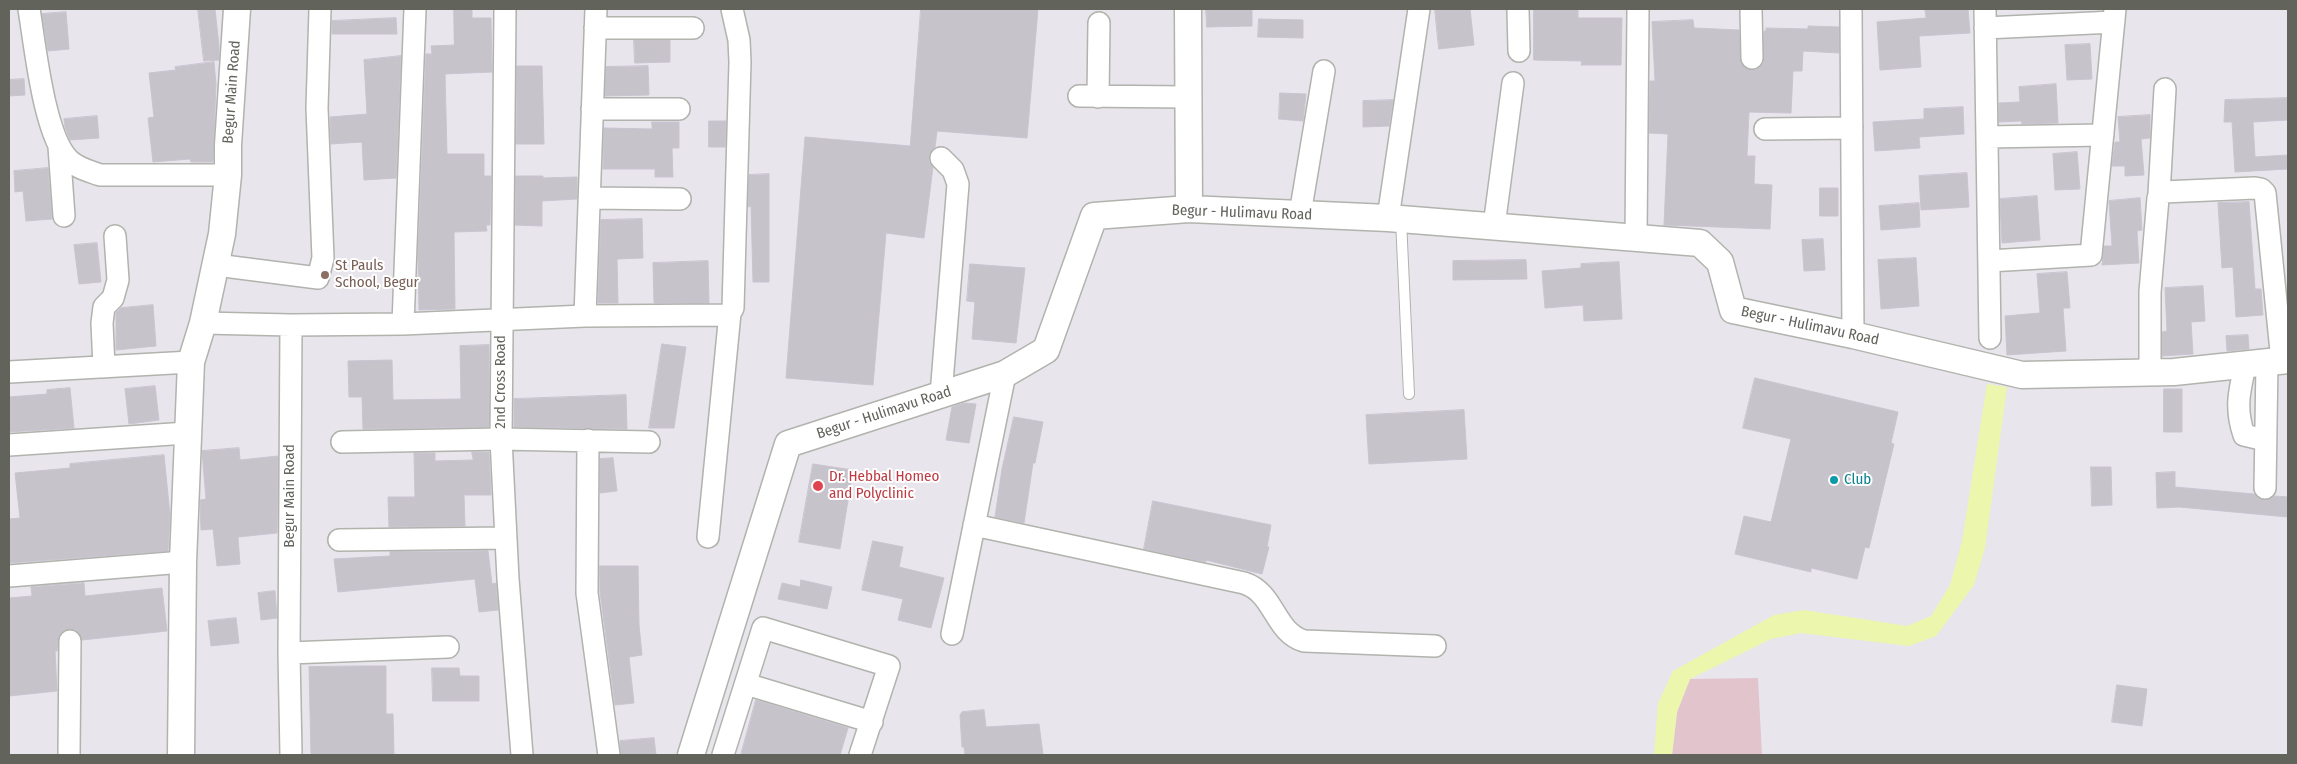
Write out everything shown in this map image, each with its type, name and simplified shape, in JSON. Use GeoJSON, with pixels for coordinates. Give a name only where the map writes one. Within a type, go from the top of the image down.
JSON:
{"type":"FeatureCollection","features":[{"type":"Feature","properties":{"kind":"street"},"geometry":{"type":"LineString","coordinates":[[29,9],[47,115],[59,148],[64,216]]}},
{"type":"Feature","properties":{"kind":"street","name":"Begur Main Road"},"geometry":{"type":"LineString","coordinates":[[181,755],[183,562],[191,362],[204,323],[222,234],[228,175],[228,145],[238,9]]}},
{"type":"Feature","properties":{"kind":"street"},"geometry":{"type":"LineString","coordinates":[[216,265],[318,278],[323,258],[317,108],[320,9]]}},
{"type":"Feature","properties":{"kind":"street"},"geometry":{"type":"LineString","coordinates":[[403,324],[415,9]]}},
{"type":"Feature","properties":{"kind":"street","name":"2nd Cross Road"},"geometry":{"type":"LineString","coordinates":[[505,9],[501,439],[506,538],[522,755]]}},
{"type":"Feature","properties":{"kind":"street"},"geometry":{"type":"LineString","coordinates":[[708,536],[730,312],[732,308],[740,62],[739,40],[732,9]]}},
{"type":"Feature","properties":{"kind":"street"},"geometry":{"type":"LineString","coordinates":[[1188,9],[1189,209]]}},
{"type":"Feature","properties":{"kind":"street"},"geometry":{"type":"LineString","coordinates":[[1394,219],[1419,9]]}},
{"type":"Feature","properties":{"kind":"street"},"geometry":{"type":"LineString","coordinates":[[1518,9],[1519,51]]}},
{"type":"Feature","properties":{"kind":"street"},"geometry":{"type":"LineString","coordinates":[[1636,237],[1638,9]]}},
{"type":"Feature","properties":{"kind":"street"},"geometry":{"type":"LineString","coordinates":[[1751,9],[1752,58]]}},
{"type":"Feature","properties":{"kind":"street"},"geometry":{"type":"LineString","coordinates":[[1851,9],[1853,335]]}},
{"type":"Feature","properties":{"kind":"street"},"geometry":{"type":"LineString","coordinates":[[1989,261],[2092,255],[2114,16],[1985,19],[1990,338]]}},
{"type":"Feature","properties":{"kind":"street"},"geometry":{"type":"LineString","coordinates":[[584,316],[596,19],[693,28]]}},
{"type":"Feature","properties":{"kind":"street"},"geometry":{"type":"LineString","coordinates":[[1099,23],[1089,96],[1188,97]]}},
{"type":"Feature","properties":{"kind":"street"},"geometry":{"type":"LineString","coordinates":[[1300,214],[1324,71]]}},
{"type":"Feature","properties":{"kind":"street"},"geometry":{"type":"LineString","coordinates":[[1494,226],[1513,83]]}},
{"type":"Feature","properties":{"kind":"street"},"geometry":{"type":"LineString","coordinates":[[2150,373],[2150,292],[2159,194],[2165,89]]}},
{"type":"Feature","properties":{"kind":"street"},"geometry":{"type":"LineString","coordinates":[[592,109],[679,109]]}},
{"type":"Feature","properties":{"kind":"street"},"geometry":{"type":"LineString","coordinates":[[1765,129],[1852,128]]}},
{"type":"Feature","properties":{"kind":"street"},"geometry":{"type":"LineString","coordinates":[[1987,138],[2103,135]]}},
{"type":"Feature","properties":{"kind":"street"},"geometry":{"type":"LineString","coordinates":[[59,148],[76,165],[84,170],[100,174],[228,175]]}},
{"type":"Feature","properties":{"kind":"street"},"geometry":{"type":"LineString","coordinates":[[941,158],[953,170],[958,184],[941,395]]}},
{"type":"Feature","properties":{"kind":"street"},"geometry":{"type":"LineString","coordinates":[[2159,194],[2255,188],[2261,189],[2265,193],[2271,362],[2265,440],[2264,488]]}},
{"type":"Feature","properties":{"kind":"street"},"geometry":{"type":"LineString","coordinates":[[590,198],[680,199]]}},
{"type":"Feature","properties":{"kind":"street","name":"Begur - Hulimavu Road"},"geometry":{"type":"LineString","coordinates":[[690,755],[788,444],[1006,374],[1046,350],[1094,216],[1189,209],[1300,214],[1494,226],[1700,244],[1720,262],[1733,310],[1853,335],[2022,376],[2150,373],[2271,362]]}},
{"type":"Feature","properties":{"kind":"street"},"geometry":{"type":"LineString","coordinates":[[104,367],[102,323],[104,307],[113,298],[118,280],[115,236]]}},
{"type":"Feature","properties":{"kind":"street"},"geometry":{"type":"LineString","coordinates":[[204,323],[291,325],[403,324],[584,316],[724,315],[730,312]]}},
{"type":"Feature","properties":{"kind":"street","name":"Begur Main Road"},"geometry":{"type":"LineString","coordinates":[[291,325],[289,653],[291,755]]}},
{"type":"Feature","properties":{"kind":"street"},"geometry":{"type":"LineString","coordinates":[[9,372],[191,362]]}},
{"type":"Feature","properties":{"kind":"street"},"geometry":{"type":"LineString","coordinates":[[2265,440],[2244,435],[2238,416],[2239,391],[2271,362]]}},
{"type":"Feature","properties":{"kind":"street"},"geometry":{"type":"LineString","coordinates":[[952,634],[1006,374]]}},
{"type":"Feature","properties":{"kind":"street"},"geometry":{"type":"LineString","coordinates":[[9,445],[187,434]]}},
{"type":"Feature","properties":{"kind":"street"},"geometry":{"type":"LineString","coordinates":[[342,442],[501,439],[649,442]]}},
{"type":"Feature","properties":{"kind":"street"},"geometry":{"type":"LineString","coordinates":[[588,440],[587,593],[609,755]]}},
{"type":"Feature","properties":{"kind":"street"},"geometry":{"type":"LineString","coordinates":[[974,525],[1249,584],[1261,592],[1290,634],[1304,641],[1435,646]]}},
{"type":"Feature","properties":{"kind":"street"},"geometry":{"type":"LineString","coordinates":[[339,540],[506,538]]}},
{"type":"Feature","properties":{"kind":"street"},"geometry":{"type":"LineString","coordinates":[[9,576],[183,562]]}},
{"type":"Feature","properties":{"kind":"street"},"geometry":{"type":"LineString","coordinates":[[722,755],[763,628],[889,666],[860,755]]}},
{"type":"Feature","properties":{"kind":"street"},"geometry":{"type":"LineString","coordinates":[[69,755],[70,641]]}},
{"type":"Feature","properties":{"kind":"street"},"geometry":{"type":"LineString","coordinates":[[289,653],[448,647]]}},
{"type":"Feature","properties":{"kind":"street"},"geometry":{"type":"LineString","coordinates":[[746,684],[872,722]]}},
{"type":"Feature","properties":{"kind":"lane"},"geometry":{"type":"LineString","coordinates":[[1394,219],[1409,394]]}},
{"type":"Feature","properties":{"kind":"shaded area"},"geometry":{"type":"Polygon","coordinates":[[[1987,384],[2007,387],[1985,548],[1974,585],[1936,636],[1909,646],[1801,633],[1771,639],[1690,679],[1677,712],[1672,755],[1654,755],[1658,703],[1673,671],[1774,615],[1804,610],[1907,626],[1931,616],[1950,585],[1962,541],[1987,384]]]}},
{"type":"Feature","properties":{"kind":"shaded area"},"geometry":{"type":"Polygon","coordinates":[[[1758,678],[1762,755],[1672,755],[1677,712],[1690,679],[1758,678]]]}},
{"type":"Feature","properties":{"kind":"building"},"geometry":{"type":"Polygon","coordinates":[[[198,9],[215,9],[219,60],[204,61],[198,9]]]}},
{"type":"Feature","properties":{"kind":"building"},"geometry":{"type":"Polygon","coordinates":[[[454,9],[472,9],[472,18],[491,18],[492,72],[445,74],[447,154],[484,154],[484,176],[491,176],[490,225],[486,225],[487,231],[454,232],[455,309],[419,310],[418,258],[426,54],[432,54],[431,46],[454,45],[454,9]]]}},
{"type":"Feature","properties":{"kind":"building"},"geometry":{"type":"Polygon","coordinates":[[[921,9],[1038,9],[1027,138],[937,131],[935,147],[929,155],[929,162],[933,167],[924,238],[886,233],[873,385],[786,378],[805,137],[910,146],[921,9]]]}},
{"type":"Feature","properties":{"kind":"building"},"geometry":{"type":"Polygon","coordinates":[[[1206,9],[1252,9],[1252,26],[1207,27],[1206,9]]]}},
{"type":"Feature","properties":{"kind":"building"},"geometry":{"type":"Polygon","coordinates":[[[1435,9],[1470,9],[1474,45],[1439,49],[1435,9]]]}},
{"type":"Feature","properties":{"kind":"building"},"geometry":{"type":"Polygon","coordinates":[[[1534,9],[1578,9],[1578,18],[1622,18],[1621,65],[1581,65],[1582,61],[1534,60],[1534,9]]]}},
{"type":"Feature","properties":{"kind":"building"},"geometry":{"type":"Polygon","coordinates":[[[1925,9],[1968,9],[1970,33],[1919,36],[1921,67],[1880,70],[1877,22],[1926,18],[1925,9]]]}},
{"type":"Feature","properties":{"kind":"building"},"geometry":{"type":"Polygon","coordinates":[[[66,12],[69,49],[48,51],[42,14],[66,12]]]}},
{"type":"Feature","properties":{"kind":"building"},"geometry":{"type":"Polygon","coordinates":[[[396,18],[397,34],[332,34],[332,21],[396,18]]]}},
{"type":"Feature","properties":{"kind":"building"},"geometry":{"type":"Polygon","coordinates":[[[1259,19],[1303,20],[1303,38],[1258,37],[1259,19]]]}},
{"type":"Feature","properties":{"kind":"building"},"geometry":{"type":"Polygon","coordinates":[[[1693,20],[1694,28],[1739,30],[1741,64],[1746,69],[1752,70],[1758,69],[1763,64],[1764,31],[1766,31],[1766,28],[1808,29],[1808,26],[1839,27],[1839,53],[1803,51],[1802,71],[1793,71],[1791,113],[1749,112],[1747,156],[1755,156],[1754,184],[1772,185],[1770,229],[1664,225],[1668,134],[1649,133],[1650,81],[1655,81],[1652,22],[1693,20]]]}},
{"type":"Feature","properties":{"kind":"building"},"geometry":{"type":"Polygon","coordinates":[[[634,40],[670,40],[670,62],[635,63],[634,40]]]}},
{"type":"Feature","properties":{"kind":"building"},"geometry":{"type":"Polygon","coordinates":[[[2090,44],[2092,79],[2067,80],[2065,45],[2090,44]]]}},
{"type":"Feature","properties":{"kind":"building"},"geometry":{"type":"Polygon","coordinates":[[[401,56],[396,178],[364,180],[362,142],[331,144],[330,117],[367,114],[364,60],[401,56]]]}},
{"type":"Feature","properties":{"kind":"building"},"geometry":{"type":"Polygon","coordinates":[[[214,62],[216,84],[213,162],[191,162],[190,159],[153,162],[148,118],[154,117],[149,73],[176,70],[175,67],[214,62]]]}},
{"type":"Feature","properties":{"kind":"building"},"geometry":{"type":"Polygon","coordinates":[[[517,66],[542,66],[544,144],[516,144],[517,66]]]}},
{"type":"Feature","properties":{"kind":"building"},"geometry":{"type":"Polygon","coordinates":[[[648,66],[649,95],[605,96],[606,67],[648,66]]]}},
{"type":"Feature","properties":{"kind":"building"},"geometry":{"type":"Polygon","coordinates":[[[24,79],[25,95],[9,96],[9,80],[24,79]]]}},
{"type":"Feature","properties":{"kind":"building"},"geometry":{"type":"Polygon","coordinates":[[[2056,84],[2058,123],[2022,124],[2021,121],[1999,122],[1999,103],[2020,102],[2019,87],[2056,84]]]}},
{"type":"Feature","properties":{"kind":"building"},"geometry":{"type":"Polygon","coordinates":[[[1280,93],[1306,94],[1303,121],[1279,119],[1280,93]]]}},
{"type":"Feature","properties":{"kind":"building"},"geometry":{"type":"Polygon","coordinates":[[[2288,98],[2288,120],[2253,122],[2255,157],[2288,155],[2288,169],[2235,172],[2232,122],[2224,122],[2225,100],[2288,98]]]}},
{"type":"Feature","properties":{"kind":"building"},"geometry":{"type":"Polygon","coordinates":[[[1393,100],[1389,126],[1363,127],[1363,101],[1393,100]]]}},
{"type":"Feature","properties":{"kind":"building"},"geometry":{"type":"Polygon","coordinates":[[[1963,107],[1964,134],[1919,137],[1920,148],[1875,151],[1873,122],[1924,119],[1924,109],[1963,107]]]}},
{"type":"Feature","properties":{"kind":"building"},"geometry":{"type":"Polygon","coordinates":[[[2150,115],[2150,138],[2141,139],[2144,175],[2125,176],[2125,166],[2112,166],[2115,142],[2120,142],[2118,117],[2150,115]]]}},
{"type":"Feature","properties":{"kind":"building"},"geometry":{"type":"Polygon","coordinates":[[[97,116],[99,138],[70,140],[64,119],[97,116]]]}},
{"type":"Feature","properties":{"kind":"building"},"geometry":{"type":"Polygon","coordinates":[[[709,121],[726,121],[725,147],[709,147],[709,121]]]}},
{"type":"Feature","properties":{"kind":"building"},"geometry":{"type":"Polygon","coordinates":[[[652,122],[679,122],[679,148],[672,148],[673,177],[655,177],[655,169],[603,169],[604,128],[652,129],[652,122]]]}},
{"type":"Feature","properties":{"kind":"building"},"geometry":{"type":"Polygon","coordinates":[[[2077,152],[2080,189],[2055,190],[2053,154],[2077,152]]]}},
{"type":"Feature","properties":{"kind":"building"},"geometry":{"type":"Polygon","coordinates":[[[48,168],[52,219],[26,221],[23,191],[15,192],[14,171],[48,168]]]}},
{"type":"Feature","properties":{"kind":"building"},"geometry":{"type":"Polygon","coordinates":[[[1967,173],[1969,207],[1921,210],[1919,176],[1967,173]]]}},
{"type":"Feature","properties":{"kind":"building"},"geometry":{"type":"Polygon","coordinates":[[[769,174],[769,282],[753,282],[751,206],[748,207],[749,175],[769,174]]]}},
{"type":"Feature","properties":{"kind":"building"},"geometry":{"type":"Polygon","coordinates":[[[516,176],[543,176],[543,178],[577,177],[577,199],[542,201],[542,226],[515,225],[516,176]]]}},
{"type":"Feature","properties":{"kind":"building"},"geometry":{"type":"Polygon","coordinates":[[[1820,188],[1838,188],[1838,216],[1820,216],[1820,188]]]}},
{"type":"Feature","properties":{"kind":"building"},"geometry":{"type":"Polygon","coordinates":[[[2037,196],[2040,240],[2002,243],[2000,199],[2037,196]]]}},
{"type":"Feature","properties":{"kind":"building"},"geometry":{"type":"Polygon","coordinates":[[[2140,198],[2142,230],[2137,231],[2139,263],[2102,265],[2104,246],[2112,246],[2109,201],[2140,198]]]}},
{"type":"Feature","properties":{"kind":"building"},"geometry":{"type":"Polygon","coordinates":[[[2249,202],[2255,289],[2261,289],[2263,315],[2236,317],[2233,267],[2222,268],[2218,203],[2249,202]]]}},
{"type":"Feature","properties":{"kind":"building"},"geometry":{"type":"Polygon","coordinates":[[[1919,203],[1920,227],[1881,230],[1879,206],[1919,203]]]}},
{"type":"Feature","properties":{"kind":"building"},"geometry":{"type":"Polygon","coordinates":[[[642,219],[643,258],[617,259],[618,303],[598,303],[601,220],[642,219]]]}},
{"type":"Feature","properties":{"kind":"building"},"geometry":{"type":"Polygon","coordinates":[[[1823,239],[1825,270],[1804,271],[1802,240],[1823,239]]]}},
{"type":"Feature","properties":{"kind":"building"},"geometry":{"type":"Polygon","coordinates":[[[97,243],[101,282],[79,284],[74,245],[97,243]]]}},
{"type":"Feature","properties":{"kind":"building"},"geometry":{"type":"Polygon","coordinates":[[[1916,258],[1919,306],[1881,309],[1878,260],[1916,258]]]}},
{"type":"Feature","properties":{"kind":"building"},"geometry":{"type":"Polygon","coordinates":[[[1526,260],[1527,279],[1453,280],[1453,261],[1526,260]]]}},
{"type":"Feature","properties":{"kind":"building"},"geometry":{"type":"Polygon","coordinates":[[[708,261],[709,303],[654,303],[653,263],[708,261]]]}},
{"type":"Feature","properties":{"kind":"building"},"geometry":{"type":"Polygon","coordinates":[[[1619,262],[1622,319],[1584,321],[1583,305],[1545,308],[1542,271],[1581,268],[1581,264],[1619,262]]]}},
{"type":"Feature","properties":{"kind":"building"},"geometry":{"type":"Polygon","coordinates":[[[970,264],[1025,268],[1016,343],[972,339],[975,302],[967,301],[970,264]]]}},
{"type":"Feature","properties":{"kind":"building"},"geometry":{"type":"Polygon","coordinates":[[[2067,272],[2070,308],[2063,308],[2066,351],[2007,355],[2005,316],[2040,313],[2037,274],[2067,272]]]}},
{"type":"Feature","properties":{"kind":"building"},"geometry":{"type":"Polygon","coordinates":[[[2203,286],[2205,321],[2191,322],[2193,354],[2162,356],[2162,332],[2167,331],[2165,288],[2203,286]]]}},
{"type":"Feature","properties":{"kind":"building"},"geometry":{"type":"Polygon","coordinates":[[[153,305],[156,346],[116,350],[116,313],[121,308],[153,305]]]}},
{"type":"Feature","properties":{"kind":"building"},"geometry":{"type":"Polygon","coordinates":[[[2248,335],[2249,349],[2227,351],[2226,336],[2248,335]]]}},
{"type":"Feature","properties":{"kind":"building"},"geometry":{"type":"Polygon","coordinates":[[[662,344],[686,347],[674,428],[649,428],[662,344]]]}},
{"type":"Feature","properties":{"kind":"building"},"geometry":{"type":"Polygon","coordinates":[[[489,345],[489,427],[363,429],[362,397],[349,397],[348,361],[392,360],[393,400],[461,399],[460,346],[489,345]]]}},
{"type":"Feature","properties":{"kind":"building","name":"Club"},"geometry":{"type":"Polygon","coordinates":[[[1755,378],[1898,412],[1891,443],[1894,444],[1869,548],[1865,547],[1857,579],[1811,568],[1811,572],[1735,554],[1744,516],[1771,522],[1791,439],[1743,428],[1755,378]]]}},
{"type":"Feature","properties":{"kind":"building"},"geometry":{"type":"Polygon","coordinates":[[[155,386],[159,420],[129,424],[125,389],[155,386]]]}},
{"type":"Feature","properties":{"kind":"building"},"geometry":{"type":"Polygon","coordinates":[[[70,388],[74,428],[9,432],[9,397],[47,394],[47,390],[70,388]]]}},
{"type":"Feature","properties":{"kind":"building"},"geometry":{"type":"Polygon","coordinates":[[[2164,389],[2182,389],[2182,432],[2164,432],[2164,389]]]}},
{"type":"Feature","properties":{"kind":"building"},"geometry":{"type":"Polygon","coordinates":[[[626,395],[627,429],[514,427],[514,399],[626,395]]]}},
{"type":"Feature","properties":{"kind":"building"},"geometry":{"type":"Polygon","coordinates":[[[965,403],[976,404],[969,443],[946,440],[952,407],[965,403]]]}},
{"type":"Feature","properties":{"kind":"building"},"geometry":{"type":"Polygon","coordinates":[[[1464,410],[1467,459],[1369,464],[1366,415],[1464,410]]]}},
{"type":"Feature","properties":{"kind":"building"},"geometry":{"type":"Polygon","coordinates":[[[1014,417],[1043,422],[1035,463],[1033,463],[1024,523],[995,517],[1002,469],[1014,417]]]}},
{"type":"Feature","properties":{"kind":"building"},"geometry":{"type":"Polygon","coordinates":[[[239,448],[240,460],[278,456],[277,533],[238,537],[240,564],[217,566],[213,529],[201,530],[200,500],[206,499],[202,451],[239,448]]]}},
{"type":"Feature","properties":{"kind":"building"},"geometry":{"type":"Polygon","coordinates":[[[472,452],[489,452],[491,495],[464,495],[465,526],[389,527],[388,497],[415,497],[414,453],[435,453],[435,461],[473,460],[472,452]]]}},
{"type":"Feature","properties":{"kind":"building"},"geometry":{"type":"Polygon","coordinates":[[[164,455],[170,515],[168,551],[9,563],[9,519],[20,518],[15,473],[70,468],[70,464],[164,455]]]}},
{"type":"Feature","properties":{"kind":"building"},"geometry":{"type":"Polygon","coordinates":[[[613,458],[617,491],[600,493],[600,459],[613,458]]]}},
{"type":"Feature","properties":{"kind":"building"},"geometry":{"type":"Polygon","coordinates":[[[813,464],[853,470],[840,549],[799,542],[813,464]]]}},
{"type":"Feature","properties":{"kind":"building"},"geometry":{"type":"Polygon","coordinates":[[[2091,467],[2111,467],[2112,505],[2092,506],[2091,467]]]}},
{"type":"Feature","properties":{"kind":"building"},"geometry":{"type":"Polygon","coordinates":[[[2175,472],[2175,487],[2254,494],[2264,500],[2275,496],[2288,497],[2288,517],[2179,507],[2157,508],[2156,473],[2175,472]]]}},
{"type":"Feature","properties":{"kind":"building"},"geometry":{"type":"Polygon","coordinates":[[[1153,501],[1271,525],[1267,547],[1269,547],[1262,574],[1206,560],[1206,562],[1144,549],[1153,501]]]}},
{"type":"Feature","properties":{"kind":"building"},"geometry":{"type":"Polygon","coordinates":[[[873,541],[903,547],[899,567],[944,578],[931,628],[898,620],[903,599],[862,590],[873,541]]]}},
{"type":"Feature","properties":{"kind":"building"},"geometry":{"type":"Polygon","coordinates":[[[488,551],[492,584],[496,583],[498,610],[479,612],[475,579],[338,592],[334,559],[390,556],[390,552],[488,551]]]}},
{"type":"Feature","properties":{"kind":"building"},"geometry":{"type":"Polygon","coordinates":[[[600,566],[638,566],[639,625],[642,655],[629,657],[634,703],[615,705],[600,592],[600,566]]]}},
{"type":"Feature","properties":{"kind":"building"},"geometry":{"type":"Polygon","coordinates":[[[801,580],[832,587],[827,609],[778,599],[782,583],[800,587],[801,580]]]}},
{"type":"Feature","properties":{"kind":"building"},"geometry":{"type":"Polygon","coordinates":[[[84,583],[85,596],[162,588],[167,631],[82,640],[76,630],[64,630],[59,635],[57,651],[55,651],[57,691],[9,696],[9,598],[32,596],[31,587],[84,583]]]}},
{"type":"Feature","properties":{"kind":"building"},"geometry":{"type":"Polygon","coordinates":[[[275,591],[277,618],[261,620],[258,593],[275,591]]]}},
{"type":"Feature","properties":{"kind":"building"},"geometry":{"type":"Polygon","coordinates":[[[236,618],[239,643],[211,646],[208,621],[236,618]]]}},
{"type":"Feature","properties":{"kind":"building"},"geometry":{"type":"Polygon","coordinates":[[[386,666],[386,714],[393,714],[394,755],[311,755],[309,667],[386,666]]]}},
{"type":"Feature","properties":{"kind":"building"},"geometry":{"type":"Polygon","coordinates":[[[432,668],[459,668],[460,676],[479,676],[479,701],[433,701],[432,668]]]}},
{"type":"Feature","properties":{"kind":"building"},"geometry":{"type":"Polygon","coordinates":[[[2117,685],[2147,689],[2142,726],[2112,722],[2117,685]]]}},
{"type":"Feature","properties":{"kind":"building"},"geometry":{"type":"Polygon","coordinates":[[[756,700],[848,728],[840,755],[741,755],[756,700]]]}},
{"type":"Feature","properties":{"kind":"building"},"geometry":{"type":"Polygon","coordinates":[[[984,710],[986,727],[1039,724],[1043,754],[965,755],[964,747],[962,747],[960,715],[962,712],[984,710]]]}},
{"type":"Feature","properties":{"kind":"building"},"geometry":{"type":"Polygon","coordinates":[[[654,738],[656,755],[621,755],[620,741],[654,738]]]}},
{"type":"Feature","properties":{"kind":"place","name":"St Pauls School, Begur"},"geometry":{"type":"Point","coordinates":[325,275]}},
{"type":"Feature","properties":{"kind":"place","name":"Club"},"geometry":{"type":"Point","coordinates":[1834,480]}},
{"type":"Feature","properties":{"kind":"place","name":"Dr. Hebbal Homeo and Polyclinic"},"geometry":{"type":"Point","coordinates":[818,486]}}]}
